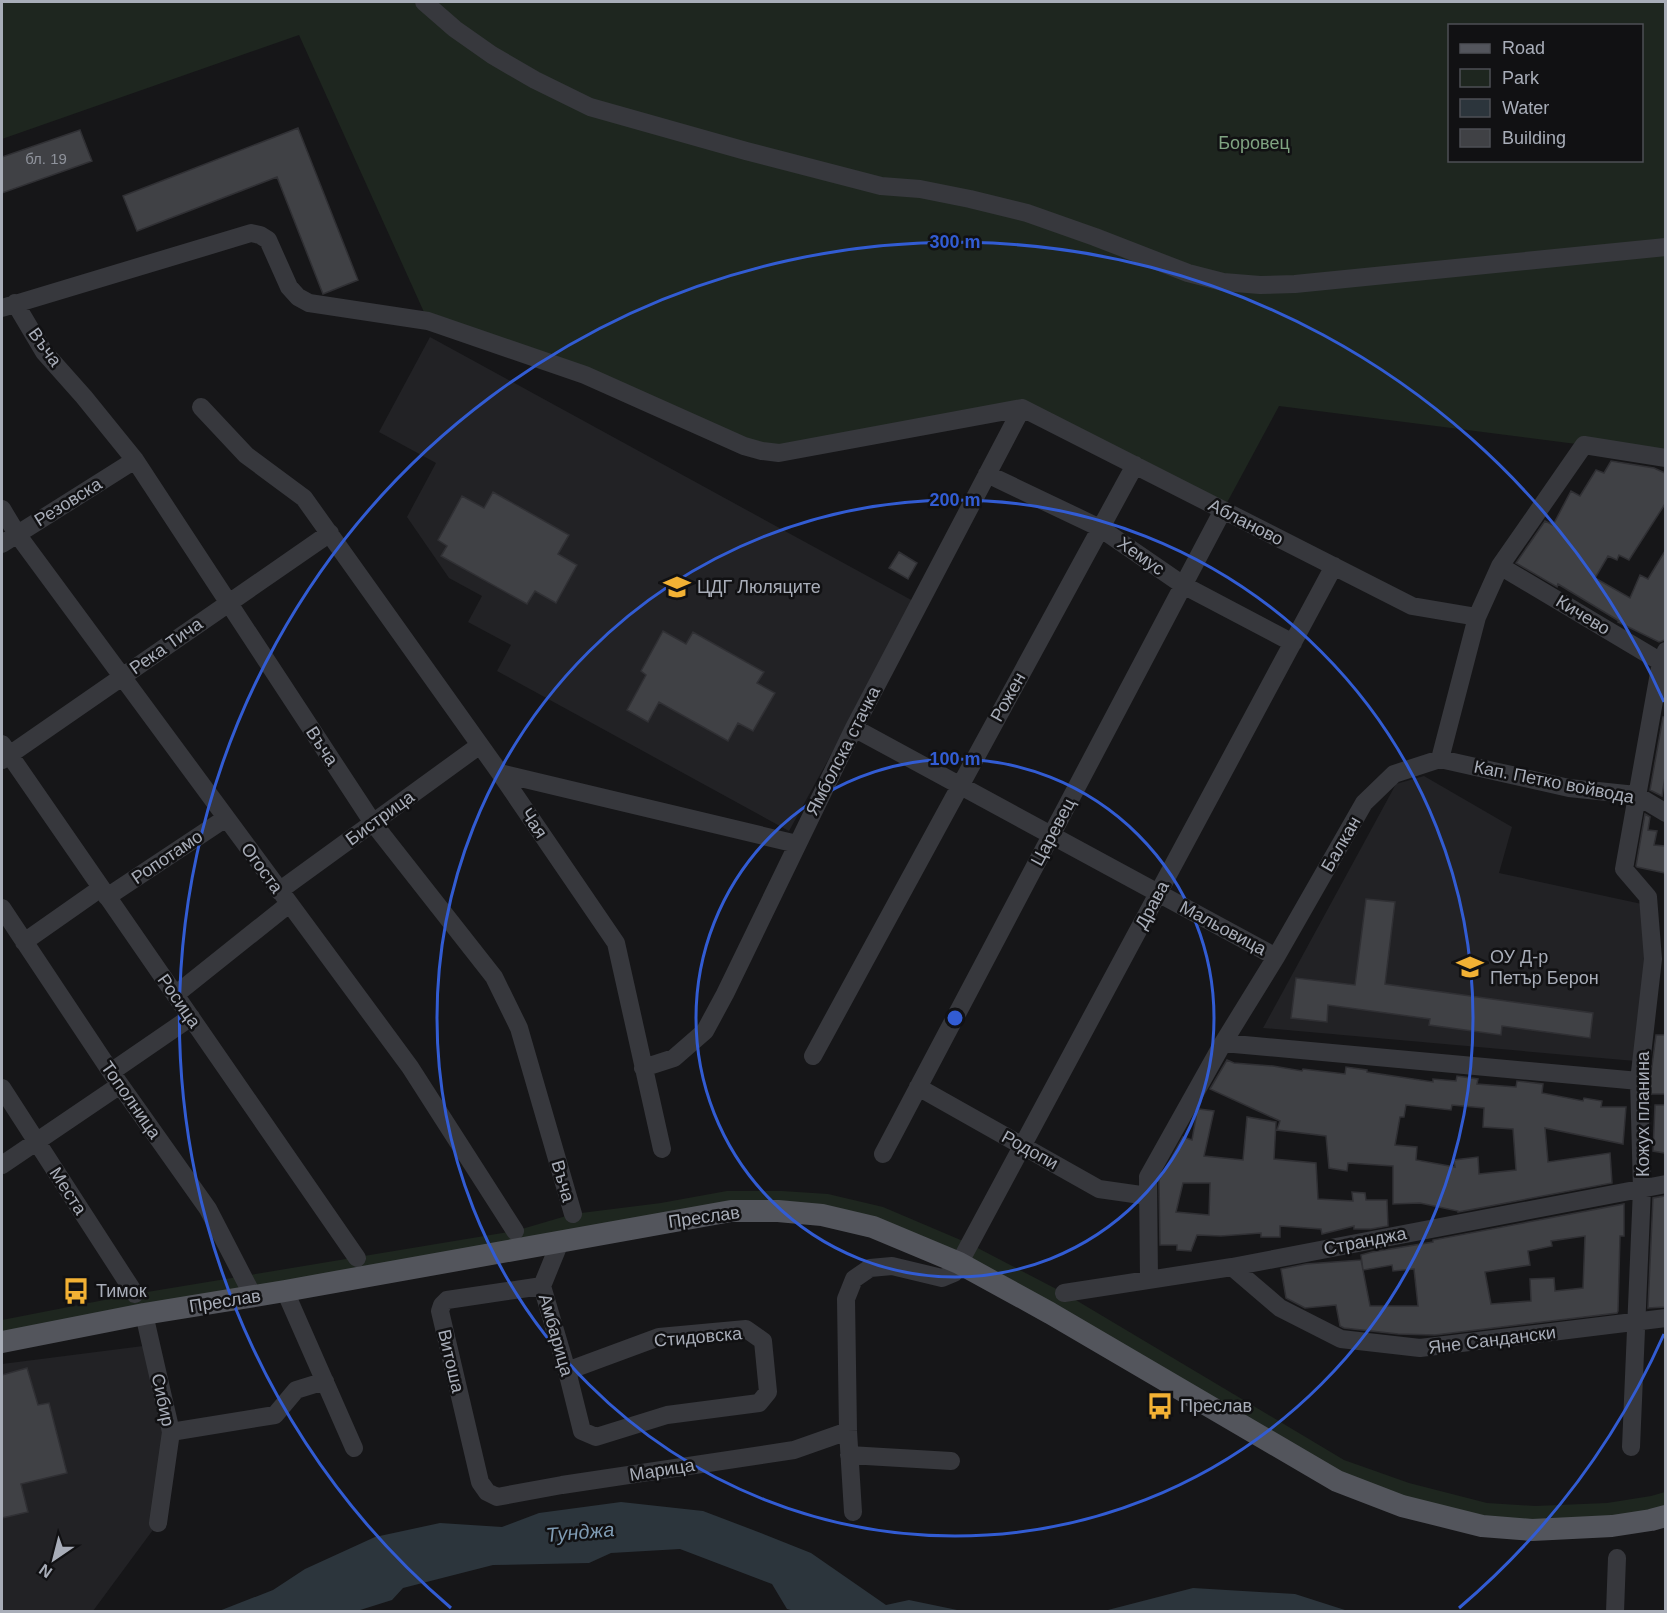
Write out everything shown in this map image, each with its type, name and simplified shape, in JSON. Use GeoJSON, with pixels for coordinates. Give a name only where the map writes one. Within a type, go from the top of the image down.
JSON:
{"type":"FeatureCollection","features":[{"type":"Feature","properties":{"kind":"main road","name":"Преслав"},"geometry":{"type":"LineString","coordinates":[[2,1342],[139,1304],[253,1296],[285,1291],[731,1211],[778,1211],[822,1215],[873,1227],[964,1254],[1050,1312],[1337,1481],[1402,1506],[1482,1526],[1532,1530],[1612,1526],[1665,1516]]}},
{"type":"Feature","properties":{"kind":"street"},"geometry":{"type":"LineString","coordinates":[[424,2],[455,29],[492,56],[591,107],[881,186],[920,189],[1027,213],[1188,273],[1223,282],[1260,285],[1295,284],[1665,247]]}},
{"type":"Feature","properties":{"kind":"street"},"geometry":{"type":"LineString","coordinates":[[8,306],[251,233],[260,234],[268,240],[289,287],[298,297],[309,303],[428,321],[585,375],[744,446],[762,451],[779,453],[1022,408]]}},
{"type":"Feature","properties":{"kind":"street","name":"Въча"},"geometry":{"type":"LineString","coordinates":[[8,306],[135,460],[373,823],[494,978],[519,1028],[573,1214]]}},
{"type":"Feature","properties":{"kind":"street","name":"Чая"},"geometry":{"type":"LineString","coordinates":[[201,407],[246,455],[304,498],[500,773],[615,943],[662,1149]]}},
{"type":"Feature","properties":{"kind":"street","name":"Абланово"},"geometry":{"type":"LineString","coordinates":[[1022,408],[1413,606],[1477,617]]}},
{"type":"Feature","properties":{"kind":"street","name":"Ямболска стачка"},"geometry":{"type":"LineString","coordinates":[[643,1068],[674,1058],[705,1031],[726,994],[854,728],[1022,408]]}},
{"type":"Feature","properties":{"kind":"street"},"geometry":{"type":"LineString","coordinates":[[1440,759],[1477,617],[1500,566],[1584,445],[1665,458]]}},
{"type":"Feature","properties":{"kind":"street","name":"Резовска"},"geometry":{"type":"LineString","coordinates":[[9,539],[135,460]]}},
{"type":"Feature","properties":{"kind":"street","name":"Рожен"},"geometry":{"type":"LineString","coordinates":[[813,1056],[1135,465]]}},
{"type":"Feature","properties":{"kind":"street","name":"Хемус"},"geometry":{"type":"LineString","coordinates":[[987,474],[1100,528],[1183,585],[1293,643]]}},
{"type":"Feature","properties":{"kind":"street","name":"Огоста"},"geometry":{"type":"LineString","coordinates":[[2,509],[9,539],[122,677],[410,1067],[515,1231]]}},
{"type":"Feature","properties":{"kind":"street","name":"Царевец"},"geometry":{"type":"LineString","coordinates":[[883,1154],[1223,510]]}},
{"type":"Feature","properties":{"kind":"street","name":"Река Тича"},"geometry":{"type":"LineString","coordinates":[[4,753],[122,677],[330,533]]}},
{"type":"Feature","properties":{"kind":"street","name":"Драва"},"geometry":{"type":"LineString","coordinates":[[964,1254],[1334,566]]}},
{"type":"Feature","properties":{"kind":"street","name":"Кичево"},"geometry":{"type":"LineString","coordinates":[[1500,566],[1664,659]]}},
{"type":"Feature","properties":{"kind":"street","name":"Кожух планина"},"geometry":{"type":"LineString","coordinates":[[1631,1447],[1642,1189],[1639,1081],[1659,963],[1648,897],[1624,869],[1636,795],[1664,659]]}},
{"type":"Feature","properties":{"kind":"street","name":"Мальовица"},"geometry":{"type":"LineString","coordinates":[[854,728],[1276,957]]}},
{"type":"Feature","properties":{"kind":"street","name":"Бистрица"},"geometry":{"type":"LineString","coordinates":[[175,995],[284,897],[373,823],[480,745]]}},
{"type":"Feature","properties":{"kind":"street","name":"Росица"},"geometry":{"type":"LineString","coordinates":[[4,753],[191,1017],[357,1258]]}},
{"type":"Feature","properties":{"kind":"street","name":"Кап. Петко войвода"},"geometry":{"type":"LineString","coordinates":[[1440,759],[1569,788],[1636,795],[1665,813]]}},
{"type":"Feature","properties":{"kind":"street","name":"Балкан"},"geometry":{"type":"LineString","coordinates":[[1149,1279],[1148,1177],[1223,1043],[1276,957],[1365,803],[1394,774],[1440,759]]}},
{"type":"Feature","properties":{"kind":"street"},"geometry":{"type":"LineString","coordinates":[[500,773],[797,844]]}},
{"type":"Feature","properties":{"kind":"street","name":"Ропотамо"},"geometry":{"type":"LineString","coordinates":[[24,942],[226,818]]}},
{"type":"Feature","properties":{"kind":"street","name":"Тополница"},"geometry":{"type":"LineString","coordinates":[[2,908],[115,1079],[208,1209],[253,1296]]}},
{"type":"Feature","properties":{"kind":"street"},"geometry":{"type":"LineString","coordinates":[[2,1165],[36,1141],[191,1017]]}},
{"type":"Feature","properties":{"kind":"street"},"geometry":{"type":"LineString","coordinates":[[1223,1043],[1639,1081]]}},
{"type":"Feature","properties":{"kind":"street","name":"Места"},"geometry":{"type":"LineString","coordinates":[[2,1088],[139,1304]]}},
{"type":"Feature","properties":{"kind":"street","name":"Родопи"},"geometry":{"type":"LineString","coordinates":[[918,1088],[1099,1189],[1148,1196]]}},
{"type":"Feature","properties":{"kind":"street","name":"Странджа"},"geometry":{"type":"LineString","coordinates":[[1064,1293],[1232,1267],[1665,1184]]}},
{"type":"Feature","properties":{"kind":"street","name":"Амбарица"},"geometry":{"type":"LineString","coordinates":[[560,1242],[542,1286],[582,1431]]}},
{"type":"Feature","properties":{"kind":"street"},"geometry":{"type":"LineString","coordinates":[[853,1512],[848,1431],[846,1299],[854,1279],[870,1268],[892,1266],[942,1278],[954,1273],[964,1254]]}},
{"type":"Feature","properties":{"kind":"street","name":"Яне Сандански"},"geometry":{"type":"LineString","coordinates":[[1232,1267],[1280,1308],[1341,1339],[1420,1348],[1665,1318]]}},
{"type":"Feature","properties":{"kind":"street","name":"Витоша"},"geometry":{"type":"LineString","coordinates":[[480,1482],[440,1311],[447,1300],[542,1286]]}},
{"type":"Feature","properties":{"kind":"street"},"geometry":{"type":"LineString","coordinates":[[285,1291],[354,1448]]}},
{"type":"Feature","properties":{"kind":"street","name":"Сибир"},"geometry":{"type":"LineString","coordinates":[[139,1304],[171,1432],[158,1523]]}},
{"type":"Feature","properties":{"kind":"street","name":"Стидовска"},"geometry":{"type":"LineString","coordinates":[[567,1371],[659,1337],[746,1329],[763,1341],[768,1392],[759,1403],[667,1415],[596,1437],[582,1431]]}},
{"type":"Feature","properties":{"kind":"street"},"geometry":{"type":"LineString","coordinates":[[171,1432],[275,1415],[296,1390],[325,1381]]}},
{"type":"Feature","properties":{"kind":"street","name":"Марица"},"geometry":{"type":"LineString","coordinates":[[480,1482],[487,1492],[497,1497],[794,1450],[848,1431]]}},
{"type":"Feature","properties":{"kind":"street"},"geometry":{"type":"LineString","coordinates":[[849,1455],[951,1461]]}},
{"type":"Feature","properties":{"kind":"street"},"geometry":{"type":"LineString","coordinates":[[1615,1611],[1617,1558]]}},
{"type":"Feature","properties":{"kind":"shaded area","name":"ЦДГ Люляците"},"geometry":{"type":"Polygon","coordinates":[[[430,337],[915,602],[789,831],[497,671],[511,645],[468,622],[482,596],[449,578],[407,517],[436,463],[379,432],[430,337]]]}},
{"type":"Feature","properties":{"kind":"shaded area","name":"ОУ Д-р Петър Берон"},"geometry":{"type":"Polygon","coordinates":[[[1424,776],[1512,827],[1499,873],[1651,906],[1635,1061],[1263,1028],[1396,784],[1424,776]]]}},
{"type":"Feature","properties":{"kind":"shaded area"},"geometry":{"type":"Polygon","coordinates":[[[151,1345],[171,1432],[158,1523],[93,1611],[2,1611],[2,1364],[151,1345]]]}},
{"type":"Feature","properties":{"kind":"green space","name":"Боровец"},"geometry":{"type":"Polygon","coordinates":[[[2,2],[1665,2],[1665,458],[1584,445],[1279,406],[1223,510],[1022,408],[779,453],[428,321],[299,35],[2,139],[2,2]]]}},
{"type":"Feature","properties":{"kind":"green space"},"geometry":{"type":"Polygon","coordinates":[[[727,1191],[828,1194],[883,1207],[970,1244],[1064,1293],[1344,1460],[1409,1483],[1487,1503],[1535,1506],[1607,1503],[1665,1492],[1665,1516],[1532,1530],[1402,1506],[959,1263],[778,1211],[2,1342],[2,1320],[135,1294],[515,1231],[573,1214],[661,1203],[727,1191]]]}},
{"type":"Feature","properties":{"kind":"water","name":"Тунджа"},"geometry":{"type":"Polygon","coordinates":[[[621,1502],[703,1511],[753,1530],[811,1553],[886,1605],[909,1600],[962,1611],[794,1611],[787,1609],[772,1584],[680,1549],[611,1553],[589,1563],[493,1565],[403,1588],[392,1600],[357,1611],[219,1611],[273,1590],[305,1569],[375,1537],[440,1523],[502,1527],[539,1513],[621,1502]]]}},
{"type":"Feature","properties":{"kind":"water"},"geometry":{"type":"Polygon","coordinates":[[[1193,1588],[1295,1594],[1348,1611],[1104,1611],[1193,1588]]]}},
{"type":"Feature","properties":{"kind":"building"},"geometry":{"type":"Polygon","coordinates":[[[298,128],[358,280],[323,294],[277,177],[137,231],[123,196],[298,128]]]}},
{"type":"Feature","properties":{"kind":"building"},"geometry":{"type":"Polygon","coordinates":[[[80,130],[92,161],[2,193],[2,157],[80,130]]]}},
{"type":"Feature","properties":{"kind":"building"},"geometry":{"type":"Polygon","coordinates":[[[1611,461],[1654,468],[1665,473],[1665,504],[1629,560],[1619,555],[1617,560],[1608,556],[1595,578],[1630,598],[1640,575],[1648,579],[1665,551],[1665,640],[1659,642],[1618,622],[1558,584],[1557,587],[1516,563],[1545,521],[1553,525],[1571,491],[1580,496],[1596,470],[1604,473],[1611,461]]]}},
{"type":"Feature","properties":{"kind":"building"},"geometry":{"type":"Polygon","coordinates":[[[493,492],[569,535],[558,554],[577,565],[556,603],[535,591],[527,604],[441,556],[447,546],[438,540],[462,496],[484,508],[493,492]]]}},
{"type":"Feature","properties":{"kind":"building"},"geometry":{"type":"Polygon","coordinates":[[[899,552],[917,563],[908,579],[889,568],[899,552]]]}},
{"type":"Feature","properties":{"kind":"building"},"geometry":{"type":"Polygon","coordinates":[[[663,631],[686,644],[693,632],[764,672],[757,683],[775,693],[753,731],[738,723],[728,741],[659,702],[648,722],[627,710],[646,675],[641,671],[663,631]]]}},
{"type":"Feature","properties":{"kind":"building"},"geometry":{"type":"Polygon","coordinates":[[[1663,717],[1665,717],[1665,777],[1662,796],[1650,790],[1663,717]]]}},
{"type":"Feature","properties":{"kind":"building"},"geometry":{"type":"Polygon","coordinates":[[[1645,814],[1650,817],[1648,830],[1657,831],[1654,845],[1665,846],[1665,873],[1636,866],[1645,814]]]}},
{"type":"Feature","properties":{"kind":"building"},"geometry":{"type":"Polygon","coordinates":[[[1366,899],[1395,902],[1385,984],[1593,1013],[1590,1038],[1502,1026],[1501,1035],[1429,1025],[1430,1019],[1328,1005],[1327,1022],[1291,1018],[1296,978],[1355,985],[1366,899]]]}},
{"type":"Feature","properties":{"kind":"building"},"geometry":{"type":"Polygon","coordinates":[[[1656,1035],[1665,1035],[1665,1094],[1651,1094],[1650,1081],[1656,1035]]]}},
{"type":"Feature","properties":{"kind":"building"},"geometry":{"type":"Polygon","coordinates":[[[1227,1060],[1234,1063],[1345,1074],[1346,1067],[1433,1082],[1433,1079],[1456,1081],[1457,1076],[1478,1079],[1477,1084],[1516,1087],[1517,1081],[1543,1084],[1542,1093],[1583,1101],[1584,1098],[1602,1101],[1601,1107],[1626,1107],[1623,1144],[1545,1128],[1548,1162],[1610,1153],[1612,1183],[1458,1212],[1420,1203],[1393,1204],[1393,1166],[1348,1163],[1347,1171],[1329,1168],[1326,1136],[1277,1130],[1280,1121],[1210,1089],[1227,1060]],[[1406,1105],[1404,1117],[1400,1117],[1395,1145],[1417,1147],[1416,1160],[1455,1167],[1454,1160],[1478,1157],[1479,1174],[1516,1170],[1513,1129],[1483,1127],[1484,1108],[1452,1105],[1451,1110],[1406,1105]]]}},
{"type":"Feature","properties":{"kind":"building"},"geometry":{"type":"Polygon","coordinates":[[[1655,1105],[1665,1105],[1665,1153],[1653,1151],[1655,1105]]]}},
{"type":"Feature","properties":{"kind":"building"},"geometry":{"type":"Polygon","coordinates":[[[1199,1109],[1214,1111],[1204,1156],[1243,1160],[1247,1117],[1276,1122],[1274,1159],[1316,1163],[1318,1199],[1353,1201],[1352,1192],[1365,1193],[1366,1200],[1387,1200],[1388,1226],[1354,1229],[1354,1226],[1322,1234],[1321,1229],[1280,1226],[1280,1237],[1261,1237],[1261,1233],[1197,1235],[1191,1251],[1177,1250],[1177,1245],[1160,1245],[1159,1180],[1183,1137],[1192,1140],[1199,1109]],[[1183,1183],[1176,1212],[1209,1215],[1210,1183],[1183,1183]]]}},
{"type":"Feature","properties":{"kind":"building"},"geometry":{"type":"Polygon","coordinates":[[[1665,1196],[1665,1307],[1648,1308],[1653,1198],[1665,1196]]]}},
{"type":"Feature","properties":{"kind":"building"},"geometry":{"type":"Polygon","coordinates":[[[1624,1204],[1624,1236],[1620,1236],[1618,1311],[1617,1313],[1435,1335],[1398,1334],[1344,1328],[1340,1326],[1336,1305],[1305,1308],[1286,1298],[1281,1269],[1306,1264],[1361,1260],[1363,1270],[1361,1255],[1433,1242],[1433,1240],[1624,1204]],[[1585,1236],[1551,1241],[1552,1246],[1528,1251],[1530,1265],[1485,1272],[1491,1304],[1531,1301],[1530,1279],[1554,1278],[1555,1291],[1583,1288],[1585,1236]],[[1392,1265],[1363,1270],[1370,1306],[1418,1306],[1414,1269],[1393,1271],[1392,1265]]]}},
{"type":"Feature","properties":{"kind":"building"},"geometry":{"type":"Polygon","coordinates":[[[27,1368],[38,1405],[49,1403],[67,1473],[21,1484],[28,1512],[2,1518],[2,1375],[27,1368]]]}},
{"type":"Feature","properties":{"kind":"place","name":"ЦДГ Люляците"},"geometry":{"type":"Point","coordinates":[677,587]}},
{"type":"Feature","properties":{"kind":"place","name":"ОУ Д-р Петър Берон"},"geometry":{"type":"Point","coordinates":[1470,967]}},
{"type":"Feature","properties":{"kind":"place","name":"Тимок"},"geometry":{"type":"Point","coordinates":[76,1291]}},
{"type":"Feature","properties":{"kind":"place","name":"Преслав"},"geometry":{"type":"Point","coordinates":[1160,1406]}}]}
